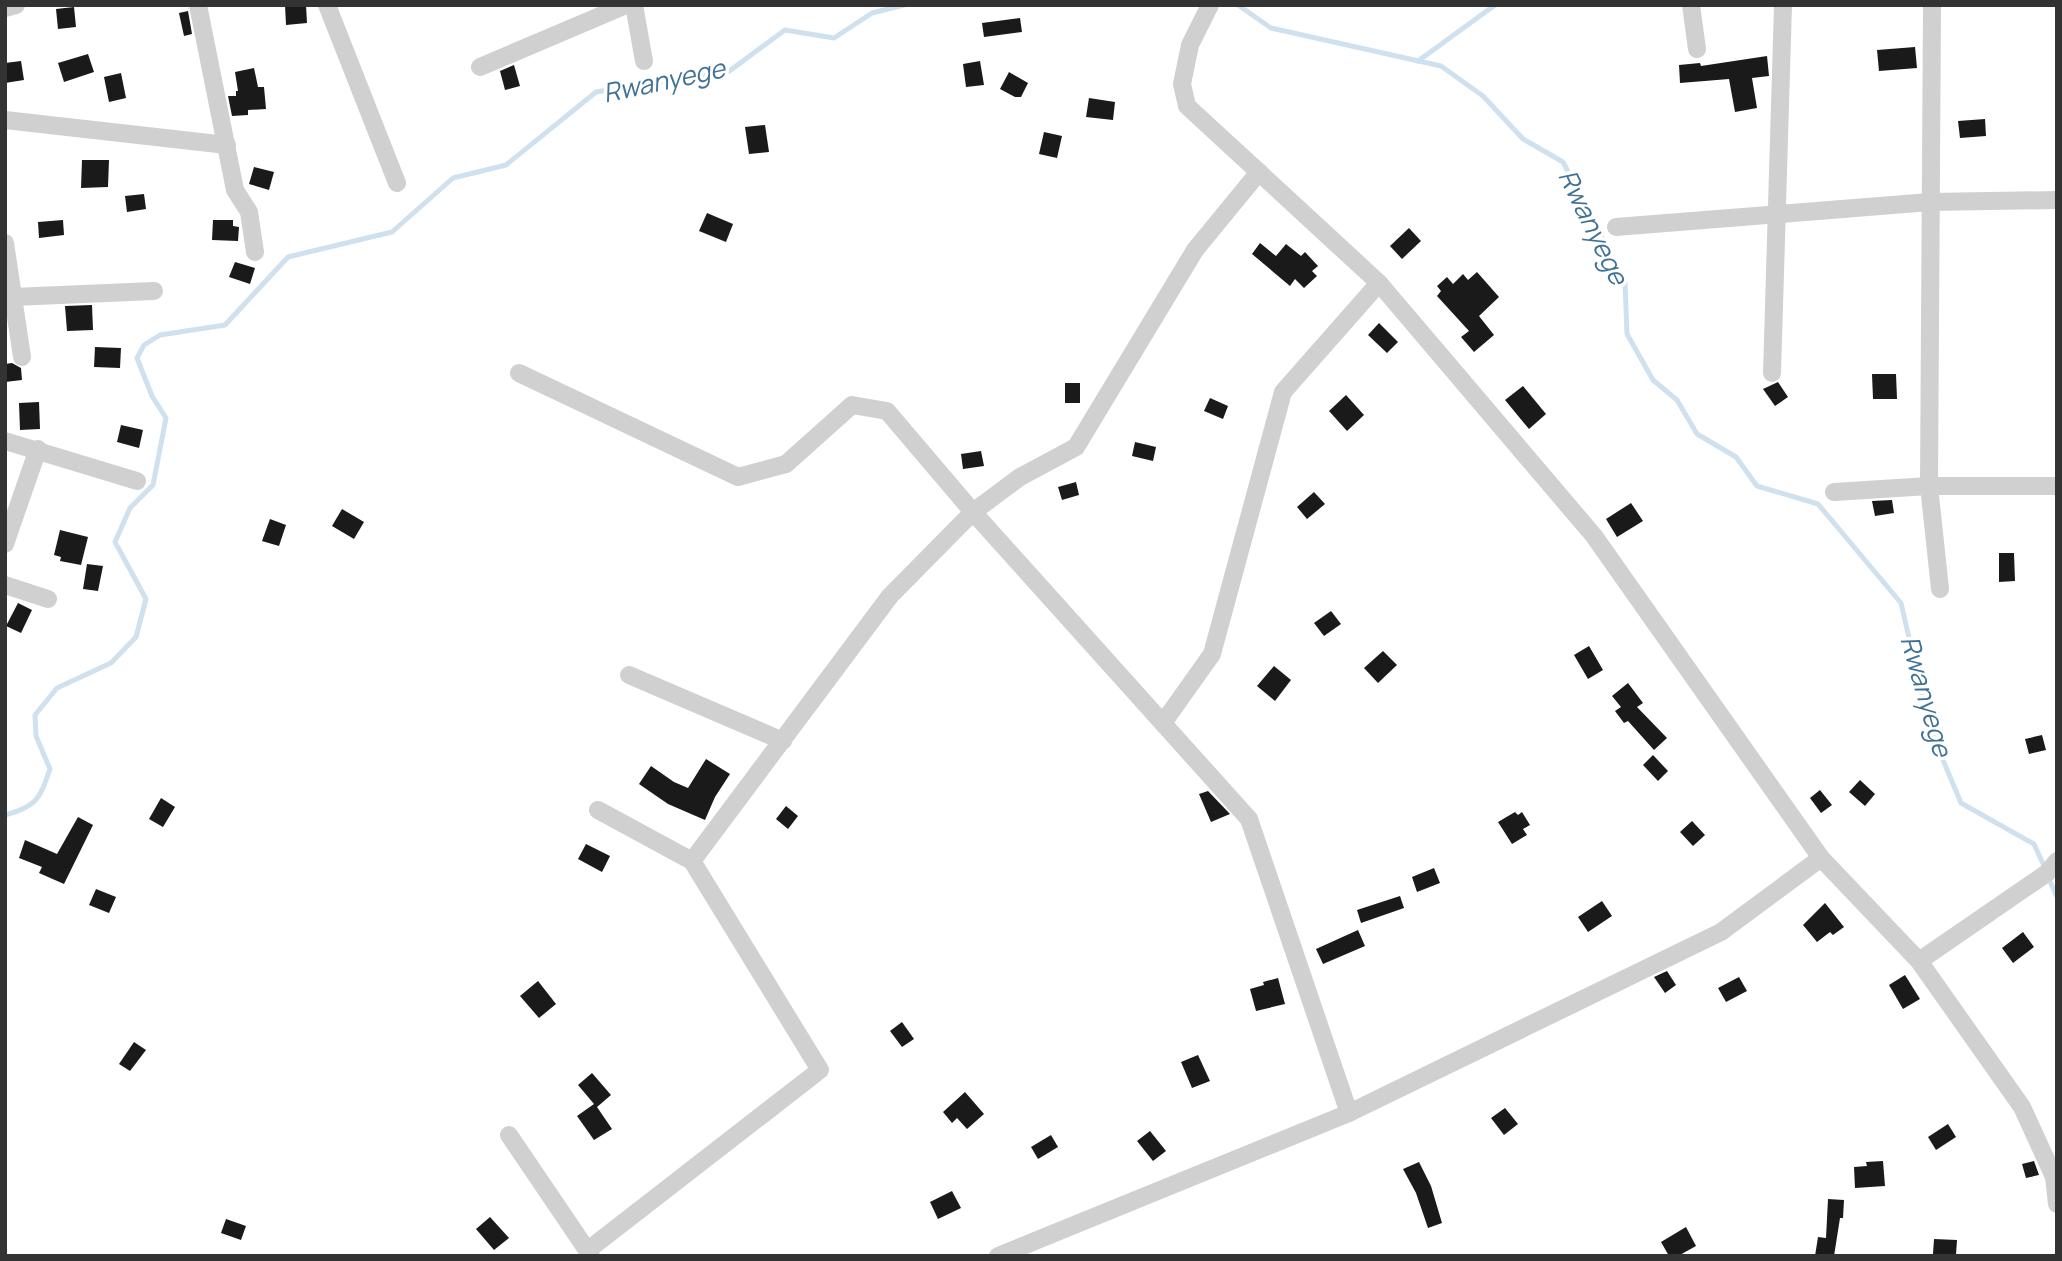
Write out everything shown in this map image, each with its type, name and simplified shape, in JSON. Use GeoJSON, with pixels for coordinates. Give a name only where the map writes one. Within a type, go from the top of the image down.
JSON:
{"type":"FeatureCollection","features":[{"type":"Feature","properties":{"kind":"street"},"geometry":{"type":"LineString","coordinates":[[5,8],[16,5]]}},
{"type":"Feature","properties":{"kind":"street"},"geometry":{"type":"LineString","coordinates":[[198,5],[235,190],[248,212],[255,252]]}},
{"type":"Feature","properties":{"kind":"street"},"geometry":{"type":"LineString","coordinates":[[327,5],[397,183]]}},
{"type":"Feature","properties":{"kind":"street"},"geometry":{"type":"LineString","coordinates":[[480,67],[626,5]]}},
{"type":"Feature","properties":{"kind":"street"},"geometry":{"type":"LineString","coordinates":[[634,5],[644,61]]}},
{"type":"Feature","properties":{"kind":"street"},"geometry":{"type":"LineString","coordinates":[[1210,5],[1190,45],[1187,58],[1182,84],[1187,106],[1379,283],[1594,536],[1821,858],[1919,961],[2022,1107],[2054,1177],[2057,1203]]}},
{"type":"Feature","properties":{"kind":"street"},"geometry":{"type":"LineString","coordinates":[[1691,5],[1697,49]]}},
{"type":"Feature","properties":{"kind":"street"},"geometry":{"type":"LineString","coordinates":[[1772,373],[1783,5]]}},
{"type":"Feature","properties":{"kind":"street"},"geometry":{"type":"LineString","coordinates":[[1931,5],[1930,486],[1940,589]]}},
{"type":"Feature","properties":{"kind":"street"},"geometry":{"type":"LineString","coordinates":[[5,120],[227,145]]}},
{"type":"Feature","properties":{"kind":"street"},"geometry":{"type":"LineString","coordinates":[[692,861],[890,596],[973,512],[1020,477],[1076,447],[1195,250],[1259,172]]}},
{"type":"Feature","properties":{"kind":"street"},"geometry":{"type":"LineString","coordinates":[[1616,227],[1930,202],[2057,200]]}},
{"type":"Feature","properties":{"kind":"street"},"geometry":{"type":"LineString","coordinates":[[5,243],[22,357]]}},
{"type":"Feature","properties":{"kind":"street"},"geometry":{"type":"LineString","coordinates":[[1163,723],[1212,653],[1283,392],[1379,283]]}},
{"type":"Feature","properties":{"kind":"street"},"geometry":{"type":"LineString","coordinates":[[13,297],[154,291]]}},
{"type":"Feature","properties":{"kind":"street"},"geometry":{"type":"LineString","coordinates":[[519,373],[738,477],[786,464],[852,405],[887,411],[973,512],[1249,819],[1349,1113]]}},
{"type":"Feature","properties":{"kind":"street"},"geometry":{"type":"LineString","coordinates":[[5,441],[137,481]]}},
{"type":"Feature","properties":{"kind":"street"},"geometry":{"type":"LineString","coordinates":[[5,544],[38,449]]}},
{"type":"Feature","properties":{"kind":"street"},"geometry":{"type":"LineString","coordinates":[[1834,492],[1930,486],[2057,486]]}},
{"type":"Feature","properties":{"kind":"street"},"geometry":{"type":"LineString","coordinates":[[5,585],[48,599]]}},
{"type":"Feature","properties":{"kind":"street"},"geometry":{"type":"LineString","coordinates":[[629,676],[783,740]]}},
{"type":"Feature","properties":{"kind":"street"},"geometry":{"type":"LineString","coordinates":[[509,1135],[589,1253],[820,1070],[692,861],[598,810]]}},
{"type":"Feature","properties":{"kind":"street"},"geometry":{"type":"LineString","coordinates":[[999,1256],[1349,1113],[1721,932],[1821,858]]}},
{"type":"Feature","properties":{"kind":"street"},"geometry":{"type":"LineString","coordinates":[[1919,961],[2046,873],[2057,861]]}},
{"type":"Feature","properties":{"kind":"building"},"geometry":{"type":"Polygon","coordinates":[[[285,5],[306,5],[307,23],[286,25],[285,5]]]}},
{"type":"Feature","properties":{"kind":"building"},"geometry":{"type":"Polygon","coordinates":[[[74,7],[76,27],[58,29],[56,9],[74,7]]]}},
{"type":"Feature","properties":{"kind":"building"},"geometry":{"type":"Polygon","coordinates":[[[188,11],[192,34],[184,36],[179,13],[188,11]]]}},
{"type":"Feature","properties":{"kind":"building"},"geometry":{"type":"Polygon","coordinates":[[[1020,18],[1022,32],[984,37],[982,23],[1020,18]]]}},
{"type":"Feature","properties":{"kind":"building"},"geometry":{"type":"Polygon","coordinates":[[[1915,47],[1917,68],[1879,71],[1877,50],[1915,47]]]}},
{"type":"Feature","properties":{"kind":"building"},"geometry":{"type":"Polygon","coordinates":[[[88,54],[94,72],[64,82],[58,63],[88,54]]]}},
{"type":"Feature","properties":{"kind":"building"},"geometry":{"type":"Polygon","coordinates":[[[1767,56],[1769,76],[1752,78],[1757,108],[1735,112],[1729,79],[1680,83],[1679,65],[1700,63],[1701,66],[1767,56]]]}},
{"type":"Feature","properties":{"kind":"building"},"geometry":{"type":"Polygon","coordinates":[[[21,61],[24,80],[5,83],[5,63],[21,61]]]}},
{"type":"Feature","properties":{"kind":"building"},"geometry":{"type":"Polygon","coordinates":[[[980,61],[984,85],[966,87],[963,64],[980,61]]]}},
{"type":"Feature","properties":{"kind":"building"},"geometry":{"type":"Polygon","coordinates":[[[514,65],[520,86],[505,90],[500,71],[514,65]]]}},
{"type":"Feature","properties":{"kind":"building"},"geometry":{"type":"Polygon","coordinates":[[[254,68],[258,87],[264,87],[266,109],[248,110],[248,115],[232,116],[228,96],[236,96],[238,91],[235,72],[254,68]]]}},
{"type":"Feature","properties":{"kind":"building"},"geometry":{"type":"Polygon","coordinates":[[[1009,72],[1028,83],[1021,97],[1015,97],[1000,89],[1009,72]]]}},
{"type":"Feature","properties":{"kind":"building"},"geometry":{"type":"Polygon","coordinates":[[[121,73],[126,98],[109,102],[104,77],[121,73]]]}},
{"type":"Feature","properties":{"kind":"building"},"geometry":{"type":"Polygon","coordinates":[[[1089,98],[1115,102],[1113,120],[1086,117],[1089,98]]]}},
{"type":"Feature","properties":{"kind":"building"},"geometry":{"type":"Polygon","coordinates":[[[1985,119],[1986,136],[1960,138],[1958,121],[1985,119]]]}},
{"type":"Feature","properties":{"kind":"building"},"geometry":{"type":"Polygon","coordinates":[[[765,125],[769,152],[749,154],[745,127],[765,125]]]}},
{"type":"Feature","properties":{"kind":"building"},"geometry":{"type":"Polygon","coordinates":[[[1044,132],[1062,136],[1057,158],[1039,154],[1044,132]]]}},
{"type":"Feature","properties":{"kind":"building"},"geometry":{"type":"Polygon","coordinates":[[[82,160],[109,160],[108,187],[81,188],[82,160]]]}},
{"type":"Feature","properties":{"kind":"building"},"geometry":{"type":"Polygon","coordinates":[[[254,167],[274,172],[269,190],[249,184],[254,167]]]}},
{"type":"Feature","properties":{"kind":"building"},"geometry":{"type":"Polygon","coordinates":[[[144,194],[146,209],[127,212],[125,196],[144,194]]]}},
{"type":"Feature","properties":{"kind":"building"},"geometry":{"type":"Polygon","coordinates":[[[707,213],[733,224],[726,242],[699,231],[707,213]]]}},
{"type":"Feature","properties":{"kind":"building"},"geometry":{"type":"Polygon","coordinates":[[[63,220],[64,235],[39,238],[38,222],[63,220]]]}},
{"type":"Feature","properties":{"kind":"building"},"geometry":{"type":"Polygon","coordinates":[[[213,220],[233,220],[233,226],[239,227],[238,241],[212,240],[213,220]]]}},
{"type":"Feature","properties":{"kind":"building"},"geometry":{"type":"Polygon","coordinates":[[[1409,228],[1421,241],[1402,259],[1390,246],[1409,228]]]}},
{"type":"Feature","properties":{"kind":"building"},"geometry":{"type":"Polygon","coordinates":[[[1260,243],[1276,256],[1286,244],[1301,256],[1305,252],[1318,266],[1312,271],[1317,276],[1304,288],[1295,279],[1290,286],[1252,254],[1260,243]]]}},
{"type":"Feature","properties":{"kind":"building"},"geometry":{"type":"Polygon","coordinates":[[[235,262],[255,268],[250,284],[229,277],[235,262]]]}},
{"type":"Feature","properties":{"kind":"building"},"geometry":{"type":"Polygon","coordinates":[[[1477,272],[1499,297],[1479,316],[1494,335],[1474,352],[1461,337],[1469,331],[1437,296],[1441,291],[1437,286],[1447,277],[1453,284],[1463,274],[1468,280],[1477,272]]]}},
{"type":"Feature","properties":{"kind":"building"},"geometry":{"type":"Polygon","coordinates":[[[92,305],[93,330],[67,331],[65,306],[92,305]]]}},
{"type":"Feature","properties":{"kind":"building"},"geometry":{"type":"Polygon","coordinates":[[[1379,323],[1398,342],[1387,353],[1368,335],[1379,323]]]}},
{"type":"Feature","properties":{"kind":"building"},"geometry":{"type":"Polygon","coordinates":[[[95,347],[121,348],[120,368],[94,367],[95,347]]]}},
{"type":"Feature","properties":{"kind":"building"},"geometry":{"type":"Polygon","coordinates":[[[12,363],[21,368],[22,380],[5,382],[5,364],[12,363]]]}},
{"type":"Feature","properties":{"kind":"building"},"geometry":{"type":"Polygon","coordinates":[[[1872,374],[1896,374],[1897,399],[1873,399],[1872,374]]]}},
{"type":"Feature","properties":{"kind":"building"},"geometry":{"type":"Polygon","coordinates":[[[1778,382],[1788,397],[1775,406],[1763,389],[1778,382]]]}},
{"type":"Feature","properties":{"kind":"building"},"geometry":{"type":"Polygon","coordinates":[[[1065,383],[1080,383],[1080,403],[1065,403],[1065,383]]]}},
{"type":"Feature","properties":{"kind":"building"},"geometry":{"type":"Polygon","coordinates":[[[1523,386],[1546,414],[1529,429],[1505,400],[1523,386]]]}},
{"type":"Feature","properties":{"kind":"building"},"geometry":{"type":"Polygon","coordinates":[[[1346,395],[1364,415],[1347,431],[1329,411],[1346,395]]]}},
{"type":"Feature","properties":{"kind":"building"},"geometry":{"type":"Polygon","coordinates":[[[1210,398],[1228,406],[1223,419],[1204,411],[1210,398]]]}},
{"type":"Feature","properties":{"kind":"building"},"geometry":{"type":"Polygon","coordinates":[[[39,402],[40,429],[20,430],[19,403],[39,402]]]}},
{"type":"Feature","properties":{"kind":"building"},"geometry":{"type":"Polygon","coordinates":[[[121,425],[143,430],[139,448],[117,442],[121,425]]]}},
{"type":"Feature","properties":{"kind":"building"},"geometry":{"type":"Polygon","coordinates":[[[1135,442],[1156,447],[1153,461],[1132,456],[1135,442]]]}},
{"type":"Feature","properties":{"kind":"building"},"geometry":{"type":"Polygon","coordinates":[[[981,451],[984,466],[963,469],[961,454],[981,451]]]}},
{"type":"Feature","properties":{"kind":"building"},"geometry":{"type":"Polygon","coordinates":[[[1076,482],[1079,495],[1062,500],[1058,487],[1076,482]]]}},
{"type":"Feature","properties":{"kind":"building"},"geometry":{"type":"Polygon","coordinates":[[[1314,492],[1325,504],[1307,519],[1297,507],[1314,492]]]}},
{"type":"Feature","properties":{"kind":"building"},"geometry":{"type":"Polygon","coordinates":[[[1892,500],[1894,513],[1875,516],[1872,501],[1892,500]]]}},
{"type":"Feature","properties":{"kind":"building"},"geometry":{"type":"Polygon","coordinates":[[[1631,503],[1643,521],[1617,537],[1606,519],[1631,503]]]}},
{"type":"Feature","properties":{"kind":"building"},"geometry":{"type":"Polygon","coordinates":[[[342,509],[364,522],[354,539],[332,526],[342,509]]]}},
{"type":"Feature","properties":{"kind":"building"},"geometry":{"type":"Polygon","coordinates":[[[270,519],[286,525],[279,546],[262,541],[270,519]]]}},
{"type":"Feature","properties":{"kind":"building"},"geometry":{"type":"Polygon","coordinates":[[[60,530],[88,537],[81,565],[60,561],[61,557],[54,555],[60,530]]]}},
{"type":"Feature","properties":{"kind":"building"},"geometry":{"type":"Polygon","coordinates":[[[1999,553],[2014,553],[2015,581],[1999,582],[1999,553]]]}},
{"type":"Feature","properties":{"kind":"building"},"geometry":{"type":"Polygon","coordinates":[[[87,564],[103,566],[98,591],[83,589],[87,564]]]}},
{"type":"Feature","properties":{"kind":"building"},"geometry":{"type":"Polygon","coordinates":[[[18,603],[32,610],[21,633],[6,626],[18,603]]]}},
{"type":"Feature","properties":{"kind":"building"},"geometry":{"type":"Polygon","coordinates":[[[1331,611],[1341,624],[1324,636],[1314,623],[1331,611]]]}},
{"type":"Feature","properties":{"kind":"building"},"geometry":{"type":"Polygon","coordinates":[[[1589,646],[1603,670],[1588,679],[1574,655],[1589,646]]]}},
{"type":"Feature","properties":{"kind":"building"},"geometry":{"type":"Polygon","coordinates":[[[1383,651],[1397,665],[1378,683],[1364,668],[1383,651]]]}},
{"type":"Feature","properties":{"kind":"building"},"geometry":{"type":"Polygon","coordinates":[[[1274,666],[1291,680],[1275,701],[1257,686],[1274,666]]]}},
{"type":"Feature","properties":{"kind":"building"},"geometry":{"type":"Polygon","coordinates":[[[1628,683],[1643,703],[1637,707],[1667,738],[1654,750],[1628,721],[1624,723],[1615,711],[1621,707],[1612,696],[1628,683]]]}},
{"type":"Feature","properties":{"kind":"building"},"geometry":{"type":"Polygon","coordinates":[[[2042,735],[2046,750],[2029,754],[2025,739],[2042,735]]]}},
{"type":"Feature","properties":{"kind":"building"},"geometry":{"type":"Polygon","coordinates":[[[1653,755],[1668,771],[1658,781],[1643,765],[1653,755]]]}},
{"type":"Feature","properties":{"kind":"building"},"geometry":{"type":"Polygon","coordinates":[[[706,759],[730,774],[715,797],[705,820],[668,804],[639,784],[651,766],[688,788],[706,759]]]}},
{"type":"Feature","properties":{"kind":"building"},"geometry":{"type":"Polygon","coordinates":[[[1860,780],[1875,794],[1865,806],[1849,792],[1860,780]]]}},
{"type":"Feature","properties":{"kind":"building"},"geometry":{"type":"Polygon","coordinates":[[[1820,790],[1832,805],[1821,813],[1810,798],[1820,790]]]}},
{"type":"Feature","properties":{"kind":"building"},"geometry":{"type":"Polygon","coordinates":[[[1208,791],[1230,814],[1211,822],[1199,794],[1208,791]]]}},
{"type":"Feature","properties":{"kind":"building"},"geometry":{"type":"Polygon","coordinates":[[[161,798],[175,807],[163,827],[149,819],[161,798]]]}},
{"type":"Feature","properties":{"kind":"building"},"geometry":{"type":"Polygon","coordinates":[[[786,806],[798,816],[788,829],[776,819],[786,806]]]}},
{"type":"Feature","properties":{"kind":"building"},"geometry":{"type":"Polygon","coordinates":[[[1515,812],[1518,815],[1522,812],[1530,825],[1523,829],[1527,835],[1512,844],[1498,822],[1515,812]]]}},
{"type":"Feature","properties":{"kind":"building"},"geometry":{"type":"Polygon","coordinates":[[[78,817],[93,825],[64,884],[39,873],[42,867],[19,858],[25,840],[57,854],[78,817]]]}},
{"type":"Feature","properties":{"kind":"building"},"geometry":{"type":"Polygon","coordinates":[[[1692,821],[1705,835],[1693,846],[1680,832],[1692,821]]]}},
{"type":"Feature","properties":{"kind":"building"},"geometry":{"type":"Polygon","coordinates":[[[586,844],[610,856],[602,872],[578,859],[586,844]]]}},
{"type":"Feature","properties":{"kind":"building"},"geometry":{"type":"Polygon","coordinates":[[[1434,868],[1440,883],[1417,892],[1412,877],[1434,868]]]}},
{"type":"Feature","properties":{"kind":"building"},"geometry":{"type":"Polygon","coordinates":[[[96,889],[116,897],[109,913],[89,905],[96,889]]]}},
{"type":"Feature","properties":{"kind":"building"},"geometry":{"type":"Polygon","coordinates":[[[1400,896],[1404,908],[1361,923],[1357,910],[1400,896]]]}},
{"type":"Feature","properties":{"kind":"building"},"geometry":{"type":"Polygon","coordinates":[[[1602,901],[1612,916],[1588,932],[1578,917],[1602,901]]]}},
{"type":"Feature","properties":{"kind":"building"},"geometry":{"type":"Polygon","coordinates":[[[1825,903],[1844,927],[1833,935],[1830,932],[1817,942],[1803,925],[1825,903]]]}},
{"type":"Feature","properties":{"kind":"building"},"geometry":{"type":"Polygon","coordinates":[[[1358,930],[1365,946],[1323,964],[1316,949],[1358,930]]]}},
{"type":"Feature","properties":{"kind":"building"},"geometry":{"type":"Polygon","coordinates":[[[2023,932],[2034,947],[2013,963],[2002,948],[2023,932]]]}},
{"type":"Feature","properties":{"kind":"building"},"geometry":{"type":"Polygon","coordinates":[[[1667,971],[1676,985],[1665,993],[1654,977],[1667,971]]]}},
{"type":"Feature","properties":{"kind":"building"},"geometry":{"type":"Polygon","coordinates":[[[1905,975],[1920,999],[1903,1009],[1889,985],[1905,975]]]}},
{"type":"Feature","properties":{"kind":"building"},"geometry":{"type":"Polygon","coordinates":[[[1739,977],[1747,991],[1726,1002],[1718,988],[1739,977]]]}},
{"type":"Feature","properties":{"kind":"building"},"geometry":{"type":"Polygon","coordinates":[[[1278,978],[1285,1004],[1256,1011],[1250,989],[1278,978]]]}},
{"type":"Feature","properties":{"kind":"building"},"geometry":{"type":"Polygon","coordinates":[[[538,981],[556,1004],[539,1018],[520,996],[538,981]]]}},
{"type":"Feature","properties":{"kind":"building"},"geometry":{"type":"Polygon","coordinates":[[[902,1022],[914,1039],[902,1047],[890,1031],[902,1022]]]}},
{"type":"Feature","properties":{"kind":"building"},"geometry":{"type":"Polygon","coordinates":[[[134,1042],[146,1050],[130,1071],[119,1064],[134,1042]]]}},
{"type":"Feature","properties":{"kind":"building"},"geometry":{"type":"Polygon","coordinates":[[[1198,1055],[1210,1081],[1192,1088],[1181,1062],[1198,1055]]]}},
{"type":"Feature","properties":{"kind":"building"},"geometry":{"type":"Polygon","coordinates":[[[592,1073],[611,1095],[597,1107],[612,1129],[594,1140],[577,1116],[594,1104],[578,1085],[592,1073]]]}},
{"type":"Feature","properties":{"kind":"building"},"geometry":{"type":"Polygon","coordinates":[[[965,1092],[984,1114],[967,1129],[957,1118],[952,1123],[943,1112],[965,1092]]]}},
{"type":"Feature","properties":{"kind":"building"},"geometry":{"type":"Polygon","coordinates":[[[1505,1108],[1518,1124],[1504,1135],[1491,1118],[1505,1108]]]}},
{"type":"Feature","properties":{"kind":"building"},"geometry":{"type":"Polygon","coordinates":[[[1948,1124],[1956,1137],[1936,1150],[1928,1137],[1948,1124]]]}},
{"type":"Feature","properties":{"kind":"building"},"geometry":{"type":"Polygon","coordinates":[[[1150,1131],[1166,1151],[1153,1161],[1137,1141],[1150,1131]]]}},
{"type":"Feature","properties":{"kind":"building"},"geometry":{"type":"Polygon","coordinates":[[[1051,1135],[1058,1147],[1038,1159],[1031,1147],[1051,1135]]]}},
{"type":"Feature","properties":{"kind":"building"},"geometry":{"type":"Polygon","coordinates":[[[1883,1161],[1885,1186],[1855,1188],[1854,1167],[1867,1166],[1866,1162],[1883,1161]]]}},
{"type":"Feature","properties":{"kind":"building"},"geometry":{"type":"Polygon","coordinates":[[[2034,1161],[2039,1175],[2026,1178],[2022,1164],[2034,1161]]]}},
{"type":"Feature","properties":{"kind":"building"},"geometry":{"type":"Polygon","coordinates":[[[1419,1162],[1431,1186],[1442,1223],[1428,1228],[1416,1193],[1403,1169],[1419,1162]]]}},
{"type":"Feature","properties":{"kind":"building"},"geometry":{"type":"Polygon","coordinates":[[[952,1191],[961,1208],[938,1219],[930,1202],[952,1191]]]}},
{"type":"Feature","properties":{"kind":"building"},"geometry":{"type":"Polygon","coordinates":[[[1828,1199],[1844,1200],[1843,1218],[1840,1218],[1834,1256],[1815,1256],[1818,1237],[1826,1238],[1828,1199]]]}},
{"type":"Feature","properties":{"kind":"building"},"geometry":{"type":"Polygon","coordinates":[[[490,1217],[509,1238],[494,1250],[476,1229],[490,1217]]]}},
{"type":"Feature","properties":{"kind":"building"},"geometry":{"type":"Polygon","coordinates":[[[226,1219],[246,1226],[241,1240],[221,1233],[226,1219]]]}},
{"type":"Feature","properties":{"kind":"building"},"geometry":{"type":"Polygon","coordinates":[[[1686,1227],[1696,1246],[1678,1256],[1669,1256],[1661,1242],[1686,1227]]]}},
{"type":"Feature","properties":{"kind":"building"},"geometry":{"type":"Polygon","coordinates":[[[1934,1239],[1957,1240],[1956,1255],[1933,1254],[1934,1239]]]}},
{"type":"Feature","properties":{"kind":"waterway","name":"Rwanyege"},"geometry":{"type":"LineString","coordinates":[[5,815],[24,809],[36,800],[50,769],[36,736],[35,715],[57,688],[111,663],[136,637],[146,599],[115,542],[130,508],[153,485],[166,418],[152,396],[137,358],[144,345],[160,335],[225,325],[288,257],[392,232],[453,178],[506,165],[596,92],[728,72],[785,30],[834,38],[872,13],[904,5]]}},
{"type":"Feature","properties":{"kind":"waterway","name":"Rwanyege"},"geometry":{"type":"LineString","coordinates":[[1238,5],[1271,28],[1441,66],[1483,96],[1523,139],[1563,162],[1625,282],[1627,334],[1653,380],[1677,400],[1697,434],[1736,457],[1757,486],[1818,504],[1901,603],[1930,729],[1961,803],[2034,844],[2045,868]]}},
{"type":"Feature","properties":{"kind":"waterway"},"geometry":{"type":"LineString","coordinates":[[1418,61],[1495,5]]}},
{"type":"Feature","properties":{"kind":"waterway","name":"Rwanyege"},"geometry":{"type":"LineString","coordinates":[[2048,877],[2057,897]]}}]}
